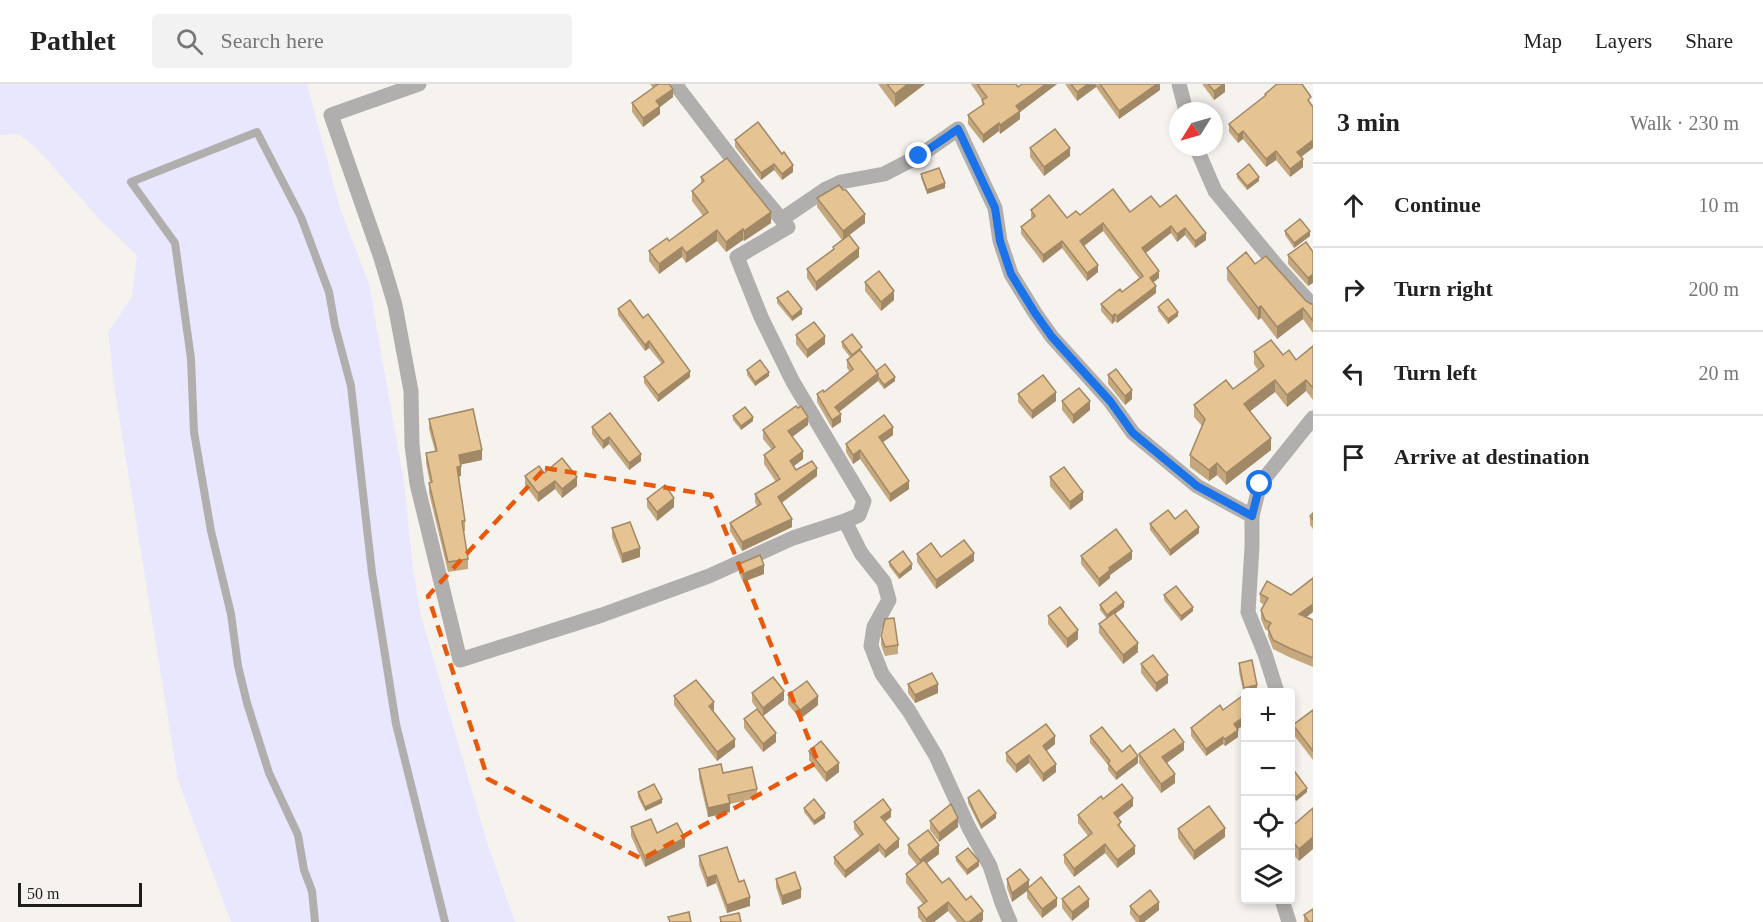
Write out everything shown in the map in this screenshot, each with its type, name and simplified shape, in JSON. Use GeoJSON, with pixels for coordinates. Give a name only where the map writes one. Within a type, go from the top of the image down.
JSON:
{"type":"FeatureCollection","features":[{"type":"Feature","properties":{"kind":"street"},"geometry":{"type":"LineString","coordinates":[[420,84],[331,116],[381,258],[395,305],[411,391],[412,445],[417,484],[460,660],[602,615],[709,576],[793,537],[859,515],[864,501],[794,382],[761,318],[737,257],[788,227],[704,124],[675,84]]}},
{"type":"Feature","properties":{"kind":"street"},"geometry":{"type":"LineString","coordinates":[[1179,84],[1184,102]]}},
{"type":"Feature","properties":{"kind":"street"},"geometry":{"type":"LineString","coordinates":[[782,219],[826,189],[841,182],[884,174],[919,156],[958,129],[995,208],[1000,241],[1011,274],[1052,337],[1110,401],[1133,433],[1197,486],[1252,516]]}},
{"type":"Feature","properties":{"kind":"street"},"geometry":{"type":"LineString","coordinates":[[1200,156],[1215,191],[1313,306]]}},
{"type":"Feature","properties":{"kind":"street"},"geometry":{"type":"LineString","coordinates":[[1275,688],[1248,612],[1252,516],[1260,484],[1313,418]]}},
{"type":"Feature","properties":{"kind":"street"},"geometry":{"type":"LineString","coordinates":[[844,521],[861,553],[884,582],[889,600],[874,627],[871,646],[882,674],[909,711],[936,756],[969,828],[990,866],[1010,922]]}},
{"type":"Feature","properties":{"kind":"street"},"geometry":{"type":"LineString","coordinates":[[1283,904],[1289,922]]}},
{"type":"Feature","properties":{"kind":"lane"},"geometry":{"type":"LineString","coordinates":[[315,922],[312,891],[304,870],[298,835],[269,772],[238,666],[231,614],[211,531],[194,432],[191,359],[175,243],[131,182],[257,132],[301,217],[329,292],[335,326],[351,386],[372,573],[396,724],[445,922]]}},
{"type":"Feature","properties":{"kind":"highlighted area"},"geometry":{"type":"Polygon","coordinates":[[[545,468],[711,495],[818,762],[642,859],[488,779],[428,596],[545,468]]]}},
{"type":"Feature","properties":{"kind":"shaded area"},"geometry":{"type":"Polygon","coordinates":[[[0,84],[307,84],[340,208],[369,284],[404,482],[413,568],[421,616],[486,839],[515,922],[231,922],[178,780],[115,392],[108,332],[132,297],[137,255],[100,220],[39,151],[19,134],[0,135],[0,84]]]}},
{"type":"Feature","properties":{"kind":"building"},"geometry":{"type":"Polygon","coordinates":[[[656,84],[669,84],[673,89],[656,101],[660,106],[643,118],[632,103],[656,84]]]}},
{"type":"Feature","properties":{"kind":"building"},"geometry":{"type":"Polygon","coordinates":[[[887,84],[908,84],[895,94],[887,84]]]}},
{"type":"Feature","properties":{"kind":"building"},"geometry":{"type":"Polygon","coordinates":[[[977,84],[1016,84],[1018,87],[1022,84],[1046,84],[1016,106],[1020,111],[983,135],[968,115],[984,104],[982,100],[987,97],[977,84]]]}},
{"type":"Feature","properties":{"kind":"building"},"geometry":{"type":"Polygon","coordinates":[[[1071,84],[1088,84],[1077,92],[1071,84]]]}},
{"type":"Feature","properties":{"kind":"building"},"geometry":{"type":"Polygon","coordinates":[[[1100,84],[1157,84],[1119,111],[1100,84]]]}},
{"type":"Feature","properties":{"kind":"building"},"geometry":{"type":"Polygon","coordinates":[[[1208,84],[1224,84],[1214,91],[1208,84]]]}},
{"type":"Feature","properties":{"kind":"building"},"geometry":{"type":"Polygon","coordinates":[[[1277,84],[1302,84],[1311,97],[1308,100],[1313,107],[1313,140],[1297,152],[1303,159],[1290,169],[1276,151],[1266,159],[1243,131],[1238,135],[1229,124],[1277,84]]]}},
{"type":"Feature","properties":{"kind":"building"},"geometry":{"type":"Polygon","coordinates":[[[758,122],[793,165],[782,174],[774,164],[761,173],[735,140],[758,122]]]}},
{"type":"Feature","properties":{"kind":"building"},"geometry":{"type":"Polygon","coordinates":[[[1055,129],[1070,148],[1044,167],[1030,148],[1055,129]]]}},
{"type":"Feature","properties":{"kind":"building"},"geometry":{"type":"Polygon","coordinates":[[[727,158],[771,212],[726,242],[717,230],[686,253],[682,247],[659,264],[649,251],[667,238],[669,241],[708,212],[692,191],[704,181],[701,177],[727,158]]]}},
{"type":"Feature","properties":{"kind":"building"},"geometry":{"type":"Polygon","coordinates":[[[1249,164],[1259,177],[1247,186],[1237,174],[1249,164]]]}},
{"type":"Feature","properties":{"kind":"building"},"geometry":{"type":"Polygon","coordinates":[[[939,168],[945,183],[927,190],[921,174],[939,168]]]}},
{"type":"Feature","properties":{"kind":"building"},"geometry":{"type":"Polygon","coordinates":[[[839,185],[846,190],[865,214],[843,231],[817,198],[839,185]]]}},
{"type":"Feature","properties":{"kind":"building"},"geometry":{"type":"Polygon","coordinates":[[[1113,189],[1130,212],[1151,196],[1160,207],[1176,195],[1206,233],[1195,241],[1185,228],[1177,234],[1171,226],[1142,248],[1159,271],[1150,278],[1156,286],[1117,316],[1115,314],[1112,316],[1101,304],[1120,289],[1122,292],[1143,276],[1103,223],[1080,241],[1098,265],[1087,273],[1062,241],[1043,255],[1021,227],[1035,216],[1031,210],[1049,195],[1067,218],[1076,211],[1080,215],[1113,189]]]}},
{"type":"Feature","properties":{"kind":"building"},"geometry":{"type":"Polygon","coordinates":[[[1300,219],[1310,231],[1294,243],[1285,231],[1300,219]]]}},
{"type":"Feature","properties":{"kind":"building"},"geometry":{"type":"Polygon","coordinates":[[[849,235],[859,248],[816,282],[807,269],[849,235]]]}},
{"type":"Feature","properties":{"kind":"building"},"geometry":{"type":"Polygon","coordinates":[[[1306,242],[1313,252],[1313,274],[1308,278],[1288,255],[1306,242]]]}},
{"type":"Feature","properties":{"kind":"building"},"geometry":{"type":"Polygon","coordinates":[[[1246,252],[1255,264],[1266,256],[1306,301],[1313,304],[1313,321],[1303,308],[1277,327],[1261,306],[1258,308],[1227,268],[1246,252]]]}},
{"type":"Feature","properties":{"kind":"building"},"geometry":{"type":"Polygon","coordinates":[[[879,271],[894,291],[881,302],[865,282],[879,271]]]}},
{"type":"Feature","properties":{"kind":"building"},"geometry":{"type":"Polygon","coordinates":[[[788,291],[802,309],[792,317],[777,298],[788,291]]]}},
{"type":"Feature","properties":{"kind":"building"},"geometry":{"type":"Polygon","coordinates":[[[1168,299],[1178,312],[1168,319],[1158,307],[1168,299]]]}},
{"type":"Feature","properties":{"kind":"building"},"geometry":{"type":"Polygon","coordinates":[[[630,300],[643,318],[648,314],[690,371],[658,395],[644,377],[664,362],[649,341],[645,345],[618,309],[630,300]]]}},
{"type":"Feature","properties":{"kind":"building"},"geometry":{"type":"Polygon","coordinates":[[[814,322],[825,336],[807,350],[796,335],[814,322]]]}},
{"type":"Feature","properties":{"kind":"building"},"geometry":{"type":"Polygon","coordinates":[[[852,334],[862,347],[852,355],[842,342],[852,334]]]}},
{"type":"Feature","properties":{"kind":"building"},"geometry":{"type":"Polygon","coordinates":[[[1271,340],[1283,355],[1289,350],[1296,360],[1313,346],[1313,388],[1306,380],[1287,395],[1275,380],[1244,404],[1271,438],[1226,473],[1217,463],[1209,470],[1190,455],[1205,419],[1194,405],[1226,380],[1233,389],[1264,366],[1254,352],[1271,340]]]}},
{"type":"Feature","properties":{"kind":"building"},"geometry":{"type":"Polygon","coordinates":[[[860,350],[878,373],[835,407],[841,414],[832,420],[817,394],[823,390],[824,392],[853,369],[847,360],[860,350]]]}},
{"type":"Feature","properties":{"kind":"building"},"geometry":{"type":"Polygon","coordinates":[[[760,360],[769,372],[755,382],[747,370],[760,360]]]}},
{"type":"Feature","properties":{"kind":"building"},"geometry":{"type":"Polygon","coordinates":[[[885,364],[895,377],[884,385],[876,371],[885,364]]]}},
{"type":"Feature","properties":{"kind":"building"},"geometry":{"type":"Polygon","coordinates":[[[1116,369],[1132,390],[1125,396],[1108,375],[1116,369]]]}},
{"type":"Feature","properties":{"kind":"building"},"geometry":{"type":"Polygon","coordinates":[[[1043,375],[1056,392],[1032,411],[1018,394],[1043,375]]]}},
{"type":"Feature","properties":{"kind":"building"},"geometry":{"type":"Polygon","coordinates":[[[1079,388],[1090,401],[1073,415],[1062,401],[1079,388]]]}},
{"type":"Feature","properties":{"kind":"building"},"geometry":{"type":"Polygon","coordinates":[[[796,406],[798,408],[801,406],[808,417],[788,431],[803,451],[790,461],[796,470],[812,461],[817,468],[778,497],[792,519],[742,542],[730,523],[761,504],[755,494],[780,479],[764,455],[775,447],[763,430],[796,406]]]}},
{"type":"Feature","properties":{"kind":"building"},"geometry":{"type":"Polygon","coordinates":[[[745,407],[753,417],[741,426],[733,416],[745,407]]]}},
{"type":"Feature","properties":{"kind":"building"},"geometry":{"type":"Polygon","coordinates":[[[473,409],[482,450],[459,455],[461,466],[457,467],[468,559],[448,562],[429,483],[432,482],[426,453],[437,451],[429,419],[473,409]]]}},
{"type":"Feature","properties":{"kind":"building"},"geometry":{"type":"Polygon","coordinates":[[[610,413],[641,454],[629,463],[609,437],[603,441],[592,427],[610,413]]]}},
{"type":"Feature","properties":{"kind":"building"},"geometry":{"type":"Polygon","coordinates":[[[884,415],[893,427],[879,437],[909,481],[890,494],[860,450],[853,455],[846,444],[884,415]]]}},
{"type":"Feature","properties":{"kind":"building"},"geometry":{"type":"Polygon","coordinates":[[[562,458],[577,477],[562,489],[555,481],[538,493],[525,476],[539,466],[544,473],[562,458]]]}},
{"type":"Feature","properties":{"kind":"building"},"geometry":{"type":"Polygon","coordinates":[[[1064,467],[1083,492],[1070,502],[1050,477],[1064,467]]]}},
{"type":"Feature","properties":{"kind":"building"},"geometry":{"type":"Polygon","coordinates":[[[665,485],[674,498],[657,512],[647,499],[665,485]]]}},
{"type":"Feature","properties":{"kind":"building"},"geometry":{"type":"Polygon","coordinates":[[[1168,510],[1175,519],[1186,510],[1199,527],[1170,550],[1150,524],[1168,510]]]}},
{"type":"Feature","properties":{"kind":"building"},"geometry":{"type":"Polygon","coordinates":[[[630,522],[640,548],[622,554],[612,528],[630,522]]]}},
{"type":"Feature","properties":{"kind":"building"},"geometry":{"type":"Polygon","coordinates":[[[1116,529],[1132,551],[1109,568],[1110,570],[1099,579],[1081,556],[1116,529]]]}},
{"type":"Feature","properties":{"kind":"building"},"geometry":{"type":"Polygon","coordinates":[[[964,540],[974,553],[936,580],[917,554],[931,543],[941,557],[964,540]]]}},
{"type":"Feature","properties":{"kind":"building"},"geometry":{"type":"Polygon","coordinates":[[[903,551],[912,564],[899,575],[889,562],[903,551]]]}},
{"type":"Feature","properties":{"kind":"building"},"geometry":{"type":"Polygon","coordinates":[[[760,555],[764,565],[743,574],[739,564],[760,555]]]}},
{"type":"Feature","properties":{"kind":"building"},"geometry":{"type":"Polygon","coordinates":[[[1313,578],[1313,604],[1299,614],[1313,620],[1313,658],[1273,640],[1268,628],[1271,623],[1265,620],[1261,610],[1268,598],[1260,594],[1267,581],[1291,595],[1313,578]]]}},
{"type":"Feature","properties":{"kind":"building"},"geometry":{"type":"Polygon","coordinates":[[[1176,586],[1193,607],[1181,616],[1164,595],[1176,586]]]}},
{"type":"Feature","properties":{"kind":"building"},"geometry":{"type":"Polygon","coordinates":[[[1116,592],[1124,602],[1107,615],[1100,605],[1116,592]]]}},
{"type":"Feature","properties":{"kind":"building"},"geometry":{"type":"Polygon","coordinates":[[[1060,607],[1078,630],[1067,639],[1048,616],[1060,607]]]}},
{"type":"Feature","properties":{"kind":"building"},"geometry":{"type":"Polygon","coordinates":[[[1114,613],[1138,643],[1123,655],[1099,624],[1114,613]]]}},
{"type":"Feature","properties":{"kind":"building"},"geometry":{"type":"Polygon","coordinates":[[[894,618],[898,645],[885,647],[881,636],[885,619],[894,618]]]}},
{"type":"Feature","properties":{"kind":"building"},"geometry":{"type":"Polygon","coordinates":[[[1153,655],[1168,675],[1156,683],[1141,664],[1153,655]]]}},
{"type":"Feature","properties":{"kind":"building"},"geometry":{"type":"Polygon","coordinates":[[[1252,660],[1257,685],[1244,688],[1239,663],[1252,660]]]}},
{"type":"Feature","properties":{"kind":"building"},"geometry":{"type":"Polygon","coordinates":[[[932,673],[938,684],[915,695],[908,684],[932,673]]]}},
{"type":"Feature","properties":{"kind":"building"},"geometry":{"type":"Polygon","coordinates":[[[773,677],[784,691],[763,708],[752,693],[773,677]]]}},
{"type":"Feature","properties":{"kind":"building"},"geometry":{"type":"Polygon","coordinates":[[[696,680],[714,702],[709,706],[735,739],[717,752],[674,696],[696,680]]]}},
{"type":"Feature","properties":{"kind":"building"},"geometry":{"type":"Polygon","coordinates":[[[807,681],[818,696],[800,710],[788,695],[807,681]]]}},
{"type":"Feature","properties":{"kind":"building"},"geometry":{"type":"Polygon","coordinates":[[[1241,697],[1241,719],[1234,724],[1238,730],[1206,749],[1191,728],[1220,705],[1223,710],[1241,697]]]}},
{"type":"Feature","properties":{"kind":"building"},"geometry":{"type":"Polygon","coordinates":[[[757,709],[776,733],[763,744],[744,719],[757,709]]]}},
{"type":"Feature","properties":{"kind":"building"},"geometry":{"type":"Polygon","coordinates":[[[1313,710],[1313,751],[1295,728],[1295,724],[1313,710]]]}},
{"type":"Feature","properties":{"kind":"building"},"geometry":{"type":"Polygon","coordinates":[[[1046,724],[1055,736],[1043,746],[1056,764],[1043,774],[1029,755],[1016,765],[1006,753],[1046,724]]]}},
{"type":"Feature","properties":{"kind":"building"},"geometry":{"type":"Polygon","coordinates":[[[1102,727],[1122,752],[1130,745],[1138,756],[1116,773],[1108,763],[1110,761],[1090,736],[1102,727]]]}},
{"type":"Feature","properties":{"kind":"building"},"geometry":{"type":"Polygon","coordinates":[[[1174,729],[1184,742],[1162,757],[1175,774],[1161,784],[1139,754],[1174,729]]]}},
{"type":"Feature","properties":{"kind":"building"},"geometry":{"type":"Polygon","coordinates":[[[821,741],[839,763],[826,773],[809,751],[821,741]]]}},
{"type":"Feature","properties":{"kind":"building"},"geometry":{"type":"Polygon","coordinates":[[[721,764],[723,773],[752,767],[757,789],[728,795],[730,803],[708,808],[699,769],[721,764]]]}},
{"type":"Feature","properties":{"kind":"building"},"geometry":{"type":"Polygon","coordinates":[[[1295,772],[1307,788],[1295,796],[1295,772]]]}},
{"type":"Feature","properties":{"kind":"building"},"geometry":{"type":"Polygon","coordinates":[[[654,784],[662,799],[645,807],[638,792],[654,784]]]}},
{"type":"Feature","properties":{"kind":"building"},"geometry":{"type":"Polygon","coordinates":[[[1122,784],[1133,798],[1114,813],[1121,822],[1118,825],[1135,846],[1117,860],[1105,844],[1074,869],[1064,855],[1092,833],[1078,815],[1101,796],[1103,799],[1122,784]]]}},
{"type":"Feature","properties":{"kind":"building"},"geometry":{"type":"Polygon","coordinates":[[[979,790],[996,813],[981,825],[968,798],[979,790]]]}},
{"type":"Feature","properties":{"kind":"building"},"geometry":{"type":"Polygon","coordinates":[[[814,799],[825,813],[814,821],[804,808],[814,799]]]}},
{"type":"Feature","properties":{"kind":"building"},"geometry":{"type":"Polygon","coordinates":[[[883,799],[891,810],[881,817],[899,839],[885,851],[879,844],[845,871],[834,857],[863,834],[854,822],[883,799]]]}},
{"type":"Feature","properties":{"kind":"building"},"geometry":{"type":"Polygon","coordinates":[[[951,804],[958,818],[939,833],[930,821],[951,804]]]}},
{"type":"Feature","properties":{"kind":"building"},"geometry":{"type":"Polygon","coordinates":[[[1209,806],[1225,828],[1194,851],[1178,829],[1209,806]]]}},
{"type":"Feature","properties":{"kind":"building"},"geometry":{"type":"Polygon","coordinates":[[[1313,808],[1313,837],[1299,849],[1295,845],[1295,824],[1313,808]]]}},
{"type":"Feature","properties":{"kind":"building"},"geometry":{"type":"Polygon","coordinates":[[[651,819],[657,833],[677,823],[685,838],[645,858],[631,827],[651,819]]]}},
{"type":"Feature","properties":{"kind":"building"},"geometry":{"type":"Polygon","coordinates":[[[928,830],[939,845],[920,860],[908,845],[928,830]]]}},
{"type":"Feature","properties":{"kind":"building"},"geometry":{"type":"Polygon","coordinates":[[[727,847],[739,882],[744,880],[750,897],[727,905],[716,875],[707,878],[699,856],[727,847]]]}},
{"type":"Feature","properties":{"kind":"building"},"geometry":{"type":"Polygon","coordinates":[[[968,848],[979,861],[967,870],[956,857],[968,848]]]}},
{"type":"Feature","properties":{"kind":"building"},"geometry":{"type":"Polygon","coordinates":[[[924,860],[942,883],[949,878],[966,900],[971,896],[983,911],[969,922],[965,922],[948,902],[926,919],[918,908],[927,901],[906,874],[924,860]]]}},
{"type":"Feature","properties":{"kind":"building"},"geometry":{"type":"Polygon","coordinates":[[[1020,869],[1029,880],[1012,893],[1007,879],[1020,869]]]}},
{"type":"Feature","properties":{"kind":"building"},"geometry":{"type":"Polygon","coordinates":[[[795,872],[801,889],[782,896],[776,879],[795,872]]]}},
{"type":"Feature","properties":{"kind":"building"},"geometry":{"type":"Polygon","coordinates":[[[1041,877],[1057,898],[1042,909],[1027,889],[1041,877]]]}},
{"type":"Feature","properties":{"kind":"building"},"geometry":{"type":"Polygon","coordinates":[[[1079,886],[1089,899],[1072,912],[1062,899],[1079,886]]]}},
{"type":"Feature","properties":{"kind":"building"},"geometry":{"type":"Polygon","coordinates":[[[1150,890],[1159,902],[1139,917],[1130,906],[1150,890]]]}},
{"type":"Feature","properties":{"kind":"building"},"geometry":{"type":"Polygon","coordinates":[[[1313,909],[1313,922],[1309,922],[1304,915],[1313,909]]]}},
{"type":"Feature","properties":{"kind":"building"},"geometry":{"type":"Polygon","coordinates":[[[689,912],[691,922],[670,922],[668,917],[689,912]]]}},
{"type":"Feature","properties":{"kind":"building"},"geometry":{"type":"Polygon","coordinates":[[[739,913],[741,922],[721,922],[720,917],[739,913]]]}},
{"type":"Feature","properties":{"kind":"route"},"geometry":{"type":"LineString","coordinates":[[919,156],[958,129],[995,208],[1000,241],[1011,274],[1052,337],[1110,401],[1133,433],[1197,486],[1252,516],[1260,484]]}}]}
